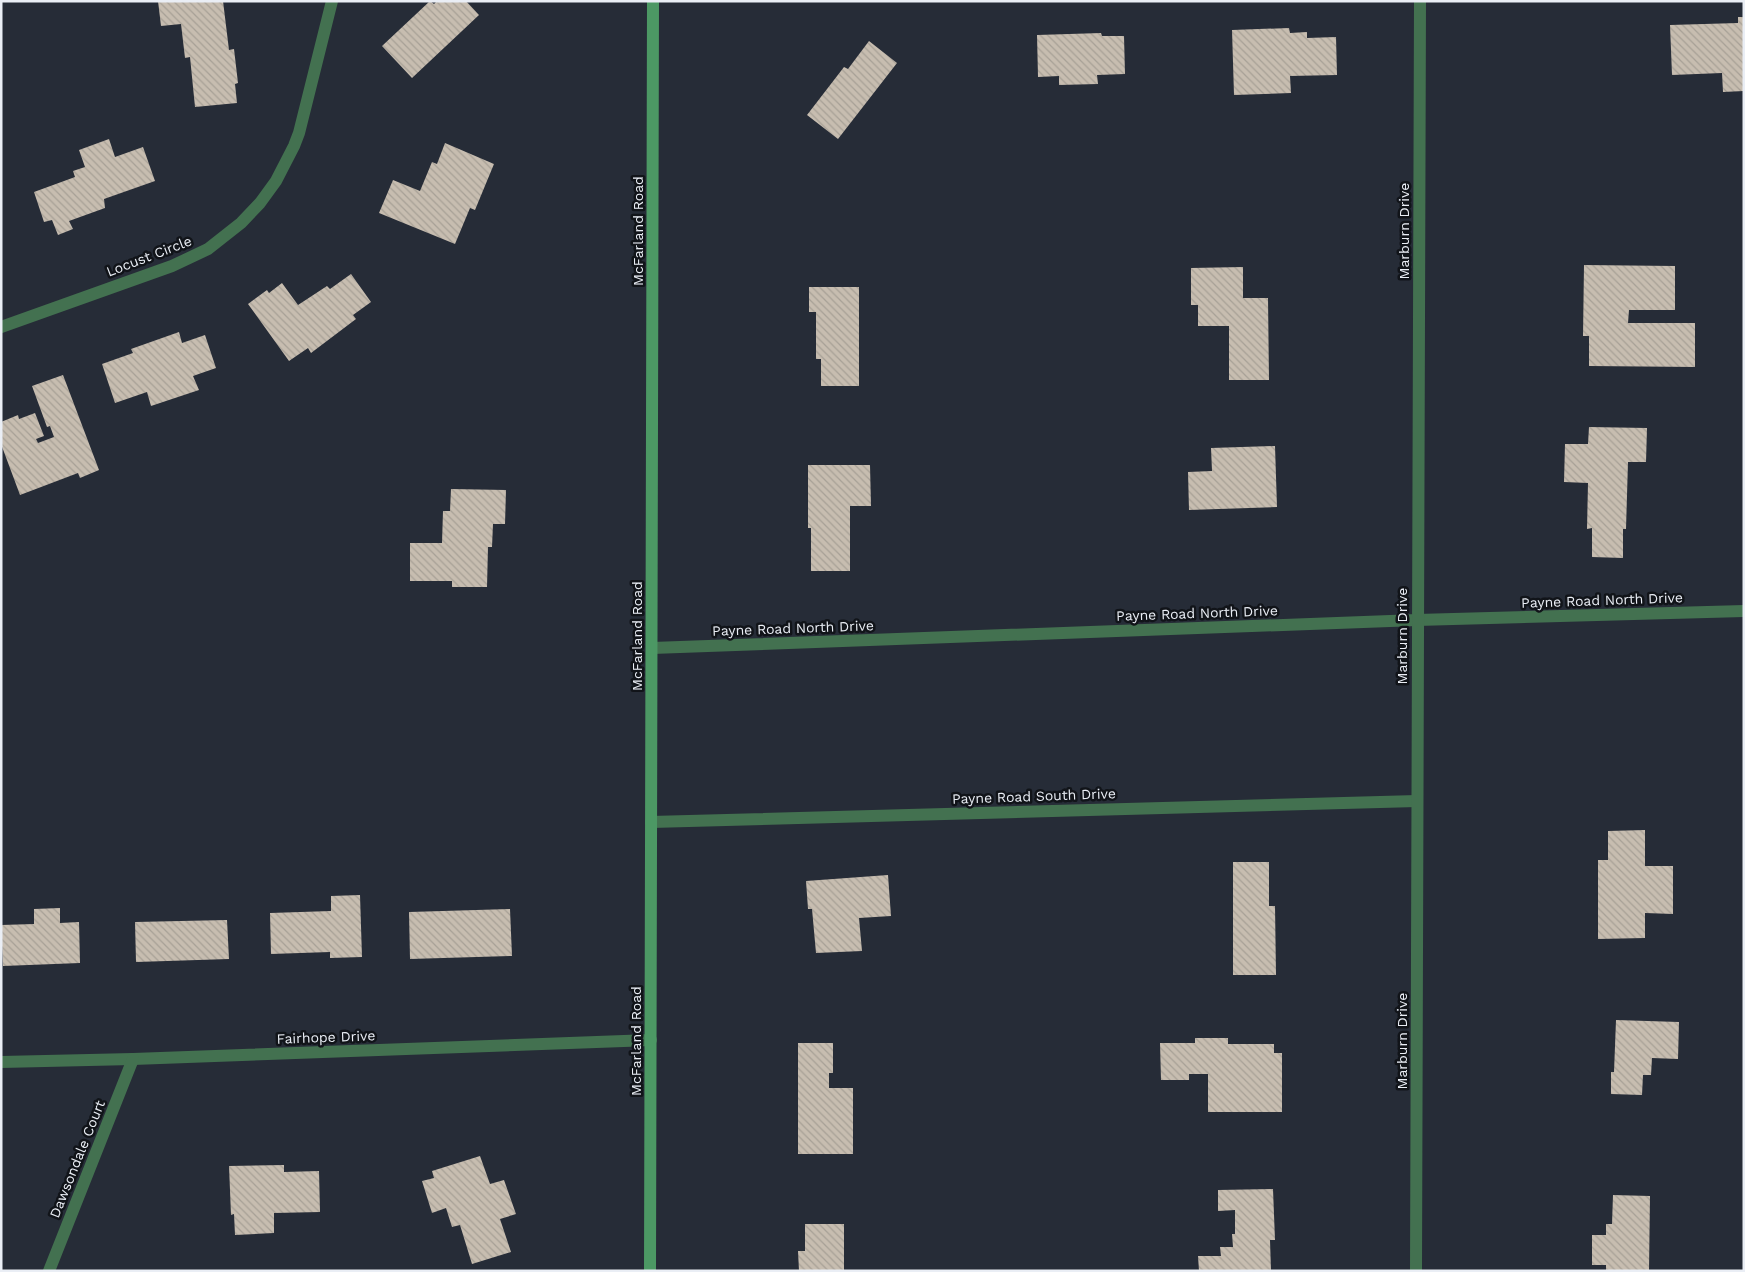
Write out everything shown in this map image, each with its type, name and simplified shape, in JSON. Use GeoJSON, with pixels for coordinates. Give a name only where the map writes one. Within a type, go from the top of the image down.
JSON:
{"type":"FeatureCollection","features":[{"type":"Feature","properties":{"kind":"street","name":"Locust Circle"},"geometry":{"type":"LineString","coordinates":[[1,327],[172,266],[196,255],[220,240],[250,214],[276,181],[294,146],[303,120],[332,1]]}},
{"type":"Feature","properties":{"kind":"street","name":"McFarland Road"},"geometry":{"type":"LineString","coordinates":[[650,1271],[653,1]]}},
{"type":"Feature","properties":{"kind":"street","name":"Marburn Drive"},"geometry":{"type":"LineString","coordinates":[[1416,1271],[1420,1]]}},
{"type":"Feature","properties":{"kind":"street","name":"Payne Road North Drive"},"geometry":{"type":"LineString","coordinates":[[652,648],[1417,620],[1744,611]]}},
{"type":"Feature","properties":{"kind":"street","name":"Payne Road South Drive"},"geometry":{"type":"LineString","coordinates":[[651,822],[1417,801]]}},
{"type":"Feature","properties":{"kind":"street","name":"Fairhope Drive"},"geometry":{"type":"LineString","coordinates":[[1,1062],[651,1040]]}},
{"type":"Feature","properties":{"kind":"street","name":"Dawsondale Court"},"geometry":{"type":"LineString","coordinates":[[49,1271],[133,1059]]}},
{"type":"Feature","properties":{"kind":"building"},"geometry":{"type":"Polygon","coordinates":[[[158,1],[223,1],[229,50],[234,49],[238,83],[235,84],[237,103],[195,107],[190,57],[185,58],[181,24],[161,26],[158,1]]]}},
{"type":"Feature","properties":{"kind":"building"},"geometry":{"type":"Polygon","coordinates":[[[430,1],[434,4],[437,1],[466,1],[479,15],[412,78],[382,46],[430,1]]]}},
{"type":"Feature","properties":{"kind":"building"},"geometry":{"type":"Polygon","coordinates":[[[1738,17],[1744,17],[1744,91],[1723,92],[1722,73],[1672,75],[1670,25],[1738,23],[1738,17]]]}},
{"type":"Feature","properties":{"kind":"building"},"geometry":{"type":"Polygon","coordinates":[[[1289,28],[1290,33],[1307,32],[1307,38],[1336,37],[1337,75],[1290,76],[1291,93],[1234,95],[1232,30],[1289,28]]]}},
{"type":"Feature","properties":{"kind":"building"},"geometry":{"type":"Polygon","coordinates":[[[1101,33],[1102,36],[1124,36],[1125,74],[1097,75],[1098,84],[1059,85],[1059,76],[1038,77],[1037,35],[1101,33]]]}},
{"type":"Feature","properties":{"kind":"building"},"geometry":{"type":"Polygon","coordinates":[[[869,41],[897,63],[838,139],[807,115],[844,67],[848,69],[869,41]]]}},
{"type":"Feature","properties":{"kind":"building"},"geometry":{"type":"Polygon","coordinates":[[[109,139],[115,157],[143,147],[155,181],[104,199],[105,208],[69,221],[73,229],[58,235],[52,220],[44,222],[34,192],[75,177],[73,171],[85,167],[79,150],[109,139]]]}},
{"type":"Feature","properties":{"kind":"building"},"geometry":{"type":"Polygon","coordinates":[[[445,143],[494,164],[475,210],[470,208],[455,244],[379,213],[393,180],[420,191],[432,162],[437,164],[445,143]]]}},
{"type":"Feature","properties":{"kind":"building"},"geometry":{"type":"Polygon","coordinates":[[[1584,265],[1675,266],[1675,310],[1629,310],[1628,323],[1695,323],[1695,367],[1589,366],[1589,336],[1583,336],[1584,265]]]}},
{"type":"Feature","properties":{"kind":"building"},"geometry":{"type":"Polygon","coordinates":[[[1243,267],[1243,298],[1268,298],[1269,380],[1229,380],[1229,326],[1198,326],[1198,305],[1191,305],[1191,268],[1243,267]]]}},
{"type":"Feature","properties":{"kind":"building"},"geometry":{"type":"Polygon","coordinates":[[[351,274],[371,302],[353,315],[356,319],[311,353],[308,348],[289,361],[248,304],[267,290],[269,293],[282,283],[298,305],[327,286],[330,289],[351,274]]]}},
{"type":"Feature","properties":{"kind":"building"},"geometry":{"type":"Polygon","coordinates":[[[809,287],[859,287],[859,386],[821,386],[821,359],[816,359],[816,312],[809,312],[809,287]]]}},
{"type":"Feature","properties":{"kind":"building"},"geometry":{"type":"Polygon","coordinates":[[[179,332],[182,343],[205,335],[216,368],[193,376],[199,390],[151,406],[147,392],[115,403],[102,364],[133,353],[131,349],[179,332]]]}},
{"type":"Feature","properties":{"kind":"building"},"geometry":{"type":"Polygon","coordinates":[[[63,375],[99,470],[80,478],[78,473],[20,495],[1,444],[1,422],[18,415],[19,419],[35,413],[44,436],[36,439],[38,443],[54,437],[50,426],[47,427],[32,386],[63,375]]]}},
{"type":"Feature","properties":{"kind":"building"},"geometry":{"type":"Polygon","coordinates":[[[1589,427],[1647,428],[1646,462],[1628,462],[1626,529],[1623,529],[1623,558],[1592,557],[1592,528],[1587,529],[1588,483],[1564,482],[1565,444],[1588,444],[1589,427]]]}},
{"type":"Feature","properties":{"kind":"building"},"geometry":{"type":"Polygon","coordinates":[[[1275,446],[1277,507],[1189,510],[1188,472],[1212,471],[1211,448],[1275,446]]]}},
{"type":"Feature","properties":{"kind":"building"},"geometry":{"type":"Polygon","coordinates":[[[808,465],[870,465],[871,506],[850,506],[850,571],[811,571],[811,528],[808,528],[808,465]]]}},
{"type":"Feature","properties":{"kind":"building"},"geometry":{"type":"Polygon","coordinates":[[[451,489],[506,490],[505,524],[493,524],[492,547],[488,547],[487,587],[452,587],[452,581],[410,581],[410,543],[442,543],[443,511],[450,511],[451,489]]]}},
{"type":"Feature","properties":{"kind":"building"},"geometry":{"type":"Polygon","coordinates":[[[1645,830],[1645,866],[1673,866],[1673,914],[1645,913],[1645,938],[1598,939],[1598,860],[1608,860],[1608,831],[1645,830]]]}},
{"type":"Feature","properties":{"kind":"building"},"geometry":{"type":"Polygon","coordinates":[[[1233,862],[1269,862],[1269,906],[1275,906],[1276,975],[1233,975],[1233,862]]]}},
{"type":"Feature","properties":{"kind":"building"},"geometry":{"type":"Polygon","coordinates":[[[888,875],[891,916],[859,918],[862,951],[816,953],[812,909],[808,909],[806,881],[888,875]]]}},
{"type":"Feature","properties":{"kind":"building"},"geometry":{"type":"Polygon","coordinates":[[[360,895],[362,957],[330,958],[330,952],[271,954],[270,913],[331,911],[331,896],[360,895]]]}},
{"type":"Feature","properties":{"kind":"building"},"geometry":{"type":"Polygon","coordinates":[[[60,908],[60,923],[79,922],[80,963],[3,966],[1,925],[34,924],[34,909],[60,908]]]}},
{"type":"Feature","properties":{"kind":"building"},"geometry":{"type":"Polygon","coordinates":[[[510,909],[512,956],[410,959],[409,912],[510,909]]]}},
{"type":"Feature","properties":{"kind":"building"},"geometry":{"type":"Polygon","coordinates":[[[227,920],[229,959],[136,962],[135,922],[227,920]]]}},
{"type":"Feature","properties":{"kind":"building"},"geometry":{"type":"Polygon","coordinates":[[[1616,1020],[1679,1022],[1678,1059],[1652,1058],[1651,1075],[1643,1075],[1642,1095],[1611,1094],[1611,1072],[1614,1072],[1616,1020]]]}},
{"type":"Feature","properties":{"kind":"building"},"geometry":{"type":"Polygon","coordinates":[[[1195,1038],[1228,1038],[1228,1044],[1274,1044],[1274,1053],[1282,1053],[1282,1112],[1208,1112],[1208,1074],[1189,1074],[1189,1080],[1161,1080],[1160,1043],[1195,1043],[1195,1038]]]}},
{"type":"Feature","properties":{"kind":"building"},"geometry":{"type":"Polygon","coordinates":[[[798,1043],[833,1043],[833,1073],[829,1073],[829,1088],[853,1088],[853,1154],[798,1154],[798,1043]]]}},
{"type":"Feature","properties":{"kind":"building"},"geometry":{"type":"Polygon","coordinates":[[[480,1156],[490,1184],[504,1180],[516,1214],[500,1219],[511,1252],[472,1264],[460,1225],[452,1227],[446,1208],[432,1213],[422,1181],[434,1178],[432,1171],[480,1156]]]}},
{"type":"Feature","properties":{"kind":"building"},"geometry":{"type":"Polygon","coordinates":[[[284,1165],[284,1172],[319,1171],[320,1212],[274,1213],[274,1233],[235,1235],[234,1214],[231,1215],[229,1166],[284,1165]]]}},
{"type":"Feature","properties":{"kind":"building"},"geometry":{"type":"Polygon","coordinates":[[[1273,1189],[1275,1240],[1270,1240],[1271,1271],[1199,1271],[1198,1256],[1221,1256],[1220,1247],[1233,1247],[1232,1234],[1235,1234],[1235,1210],[1218,1211],[1218,1190],[1273,1189]]]}},
{"type":"Feature","properties":{"kind":"building"},"geometry":{"type":"Polygon","coordinates":[[[1613,1195],[1650,1196],[1649,1271],[1606,1271],[1606,1265],[1592,1265],[1592,1235],[1606,1235],[1606,1224],[1612,1224],[1613,1195]]]}},
{"type":"Feature","properties":{"kind":"building"},"geometry":{"type":"Polygon","coordinates":[[[805,1224],[844,1224],[844,1271],[799,1271],[798,1251],[805,1251],[805,1224]]]}}]}
